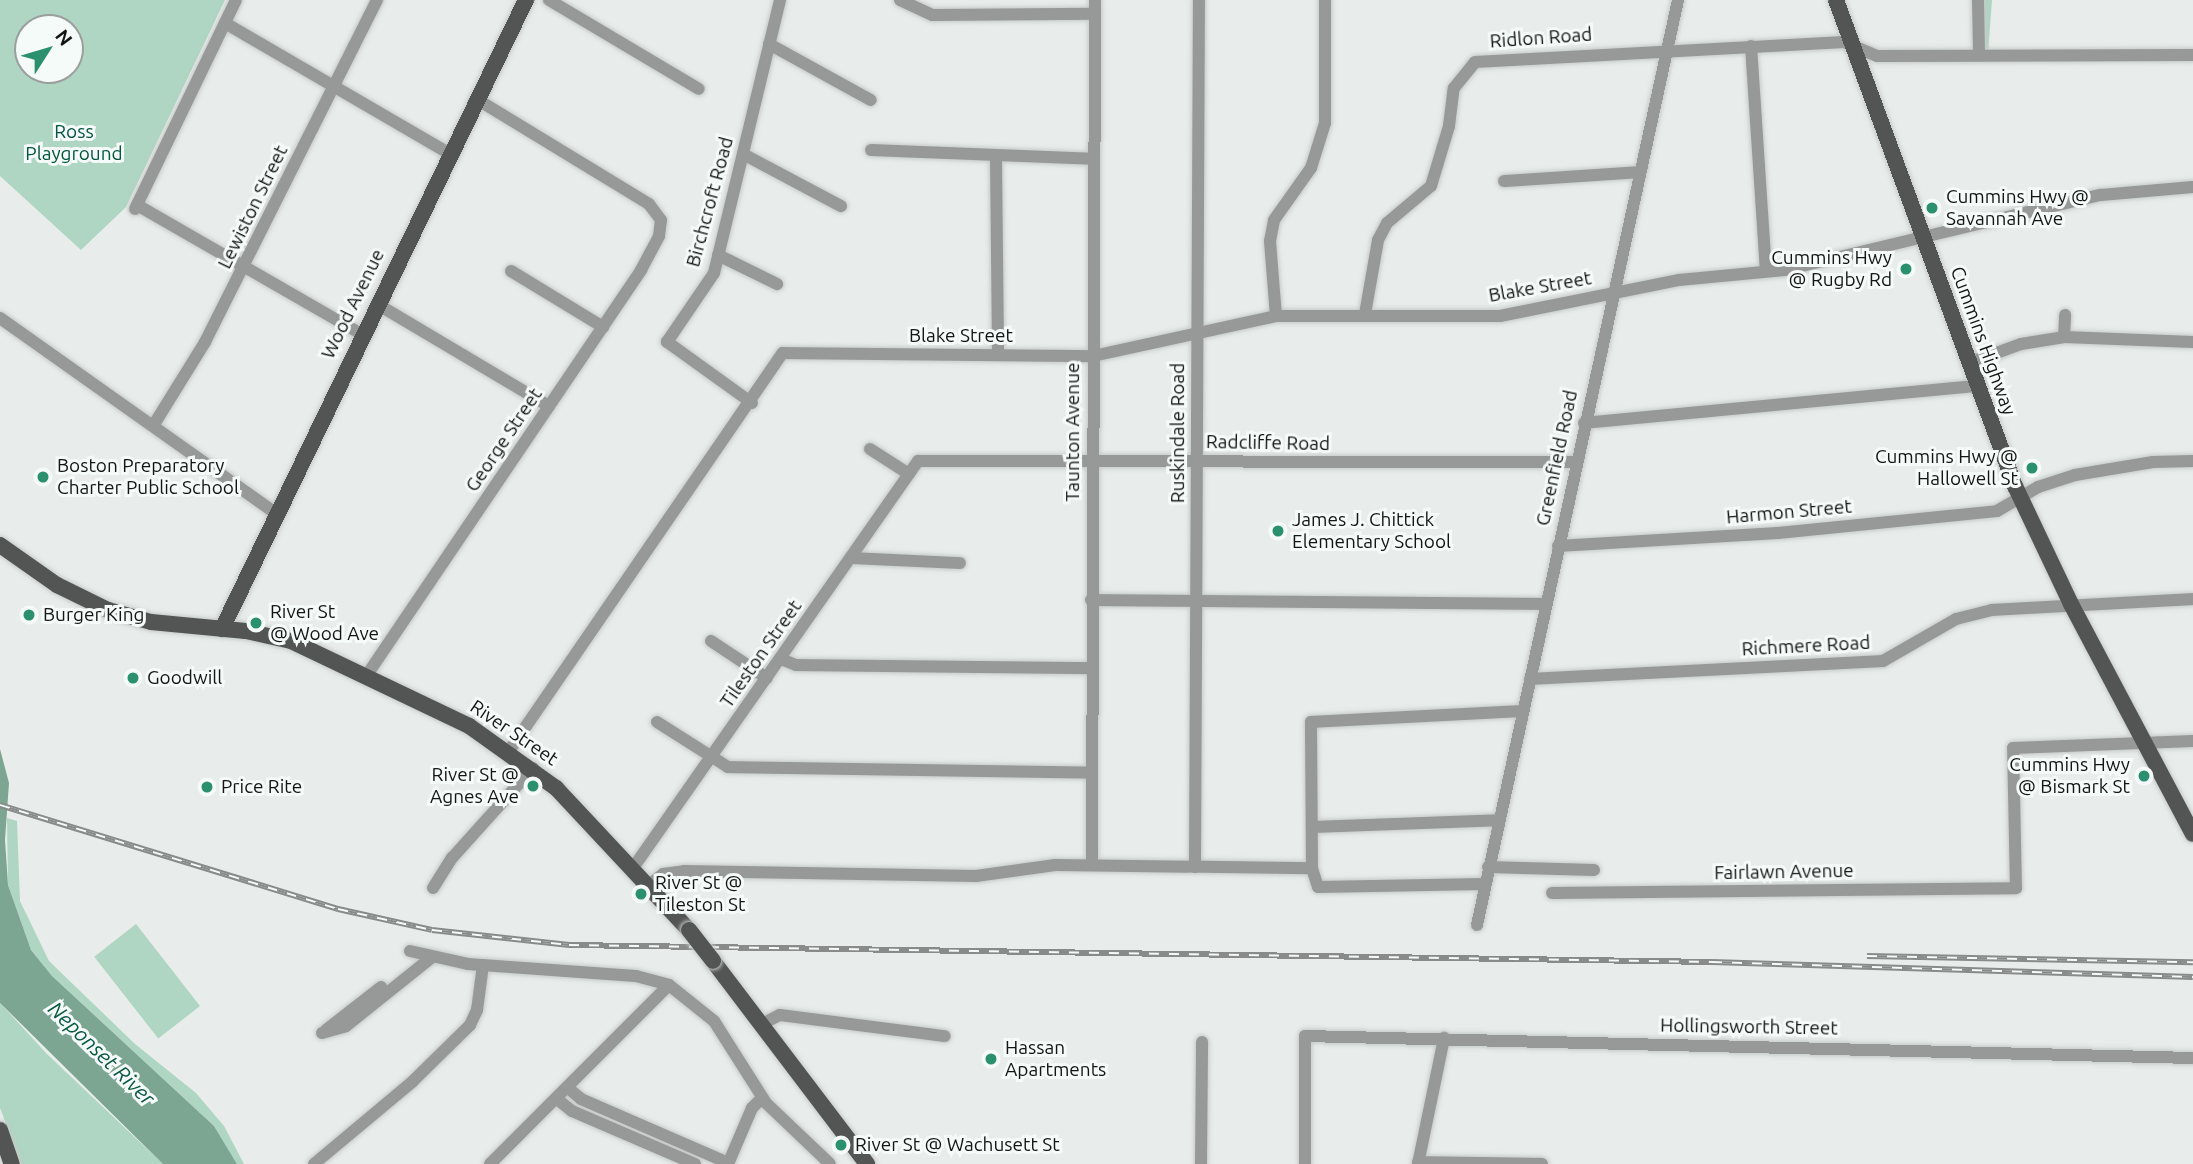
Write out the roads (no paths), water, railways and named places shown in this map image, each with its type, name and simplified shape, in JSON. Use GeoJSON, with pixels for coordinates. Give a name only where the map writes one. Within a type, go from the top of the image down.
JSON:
{"type":"FeatureCollection","features":[{"type":"Feature","properties":{"kind":"main road","name":"Wood Avenue"},"geometry":{"type":"LineString","coordinates":[[222,629],[275,513],[526,0]]}},
{"type":"Feature","properties":{"kind":"main road","name":"Cummins Highway"},"geometry":{"type":"LineString","coordinates":[[1836,0],[2020,498],[2071,604],[2193,834]]}},
{"type":"Feature","properties":{"kind":"main road","name":"River Street"},"geometry":{"type":"LineString","coordinates":[[0,545],[57,585],[108,610],[164,624],[222,629],[291,641],[367,675],[509,751],[533,768],[633,868],[689,930],[864,1163]]}},
{"type":"Feature","properties":{"kind":"main road"},"geometry":{"type":"LineString","coordinates":[[0,1130],[3,1148],[12,1164]]}},
{"type":"Feature","properties":{"kind":"street"},"geometry":{"type":"LineString","coordinates":[[236,0],[136,207],[362,334]]}},
{"type":"Feature","properties":{"kind":"street","name":"Lewiston Street"},"geometry":{"type":"LineString","coordinates":[[153,426],[205,342],[245,268],[377,0]]}},
{"type":"Feature","properties":{"kind":"street"},"geometry":{"type":"LineString","coordinates":[[549,0],[699,89]]}},
{"type":"Feature","properties":{"kind":"street","name":"Birchcroft Road"},"geometry":{"type":"LineString","coordinates":[[752,403],[667,342],[713,273],[780,0]]}},
{"type":"Feature","properties":{"kind":"street"},"geometry":{"type":"LineString","coordinates":[[900,0],[932,15],[1095,14]]}},
{"type":"Feature","properties":{"kind":"street"},"geometry":{"type":"LineString","coordinates":[[993,0],[994,15]]}},
{"type":"Feature","properties":{"kind":"street","name":"Taunton Avenue"},"geometry":{"type":"LineString","coordinates":[[1092,865],[1095,0]]}},
{"type":"Feature","properties":{"kind":"street","name":"Ruskindale Road"},"geometry":{"type":"LineString","coordinates":[[1195,867],[1199,0]]}},
{"type":"Feature","properties":{"kind":"street"},"geometry":{"type":"LineString","coordinates":[[1276,316],[1270,241],[1274,220],[1311,168],[1325,123],[1325,0]]}},
{"type":"Feature","properties":{"kind":"street","name":"Greenfield Road"},"geometry":{"type":"LineString","coordinates":[[1477,925],[1575,461],[1639,172],[1670,49],[1678,0]]}},
{"type":"Feature","properties":{"kind":"street"},"geometry":{"type":"LineString","coordinates":[[1978,0],[1979,53]]}},
{"type":"Feature","properties":{"kind":"street"},"geometry":{"type":"LineString","coordinates":[[225,23],[450,154]]}},
{"type":"Feature","properties":{"kind":"street","name":"Ridlon Road"},"geometry":{"type":"LineString","coordinates":[[1365,314],[1378,240],[1387,223],[1431,186],[1449,126],[1454,88],[1465,70],[1475,62],[1670,49],[1844,42],[1877,56],[1979,53],[2193,55]]}},
{"type":"Feature","properties":{"kind":"street"},"geometry":{"type":"LineString","coordinates":[[769,44],[871,100]]}},
{"type":"Feature","properties":{"kind":"street"},"geometry":{"type":"LineString","coordinates":[[1751,46],[1766,271]]}},
{"type":"Feature","properties":{"kind":"street","name":"George Street"},"geometry":{"type":"LineString","coordinates":[[367,675],[641,270],[659,236],[661,220],[658,212],[625,187],[478,100]]}},
{"type":"Feature","properties":{"kind":"street"},"geometry":{"type":"LineString","coordinates":[[872,150],[996,158],[1093,159]]}},
{"type":"Feature","properties":{"kind":"street"},"geometry":{"type":"LineString","coordinates":[[743,154],[841,206]]}},
{"type":"Feature","properties":{"kind":"street"},"geometry":{"type":"LineString","coordinates":[[996,158],[998,355]]}},
{"type":"Feature","properties":{"kind":"street"},"geometry":{"type":"LineString","coordinates":[[1504,181],[1639,172]]}},
{"type":"Feature","properties":{"kind":"street","name":"Blake Street"},"geometry":{"type":"LineString","coordinates":[[509,751],[752,403],[783,353],[1093,356],[1276,316],[1500,316],[1679,279],[1766,271],[1924,239],[2101,195],[2193,187]]}},
{"type":"Feature","properties":{"kind":"street"},"geometry":{"type":"LineString","coordinates":[[718,256],[776,284]]}},
{"type":"Feature","properties":{"kind":"street"},"geometry":{"type":"LineString","coordinates":[[511,271],[603,327]]}},
{"type":"Feature","properties":{"kind":"street"},"geometry":{"type":"LineString","coordinates":[[377,304],[549,406]]}},
{"type":"Feature","properties":{"kind":"street"},"geometry":{"type":"LineString","coordinates":[[2064,337],[2065,315]]}},
{"type":"Feature","properties":{"kind":"street"},"geometry":{"type":"LineString","coordinates":[[0,318],[275,513]]}},
{"type":"Feature","properties":{"kind":"street"},"geometry":{"type":"LineString","coordinates":[[1969,363],[2021,344],[2064,337],[2193,342]]}},
{"type":"Feature","properties":{"kind":"street"},"geometry":{"type":"LineString","coordinates":[[1584,423],[1977,386]]}},
{"type":"Feature","properties":{"kind":"street"},"geometry":{"type":"LineString","coordinates":[[870,449],[909,474]]}},
{"type":"Feature","properties":{"kind":"street","name":"Radcliffe Road"},"geometry":{"type":"LineString","coordinates":[[918,461],[1575,461]]}},
{"type":"Feature","properties":{"kind":"street","name":"Tileston Street"},"geometry":{"type":"LineString","coordinates":[[633,868],[918,461]]}},
{"type":"Feature","properties":{"kind":"street","name":"Harmon Street"},"geometry":{"type":"LineString","coordinates":[[1558,545],[1778,533],[1997,511],[2020,498],[2075,475],[2153,462],[2193,461]]}},
{"type":"Feature","properties":{"kind":"street"},"geometry":{"type":"LineString","coordinates":[[852,558],[960,563]]}},
{"type":"Feature","properties":{"kind":"street","name":"Richmere Road"},"geometry":{"type":"LineString","coordinates":[[1530,679],[1883,661],[1971,614],[2071,604],[2193,599]]}},
{"type":"Feature","properties":{"kind":"street"},"geometry":{"type":"LineString","coordinates":[[1091,600],[1545,604]]}},
{"type":"Feature","properties":{"kind":"street"},"geometry":{"type":"LineString","coordinates":[[711,641],[767,678]]}},
{"type":"Feature","properties":{"kind":"street"},"geometry":{"type":"LineString","coordinates":[[781,659],[796,664],[1092,668]]}},
{"type":"Feature","properties":{"kind":"street"},"geometry":{"type":"LineString","coordinates":[[1484,884],[1324,890],[1314,883],[1311,722],[1521,711]]}},
{"type":"Feature","properties":{"kind":"street"},"geometry":{"type":"LineString","coordinates":[[657,722],[711,759],[734,767],[1091,773]]}},
{"type":"Feature","properties":{"kind":"street"},"geometry":{"type":"LineString","coordinates":[[2143,743],[2193,741]]}},
{"type":"Feature","properties":{"kind":"street","name":"Fairlawn Avenue"},"geometry":{"type":"LineString","coordinates":[[1552,892],[2016,888],[2013,748],[2143,743]]}},
{"type":"Feature","properties":{"kind":"street"},"geometry":{"type":"LineString","coordinates":[[433,888],[452,858],[533,768]]}},
{"type":"Feature","properties":{"kind":"street"},"geometry":{"type":"LineString","coordinates":[[1312,828],[1499,820]]}},
{"type":"Feature","properties":{"kind":"street"},"geometry":{"type":"LineString","coordinates":[[649,885],[663,874],[684,871],[976,876],[1036,866],[1312,868]]}},
{"type":"Feature","properties":{"kind":"street"},"geometry":{"type":"LineString","coordinates":[[1488,867],[1594,870]]}},
{"type":"Feature","properties":{"kind":"street"},"geometry":{"type":"LineString","coordinates":[[422,954],[346,1026],[322,1033],[422,954],[483,965],[636,976],[669,985],[692,1000],[719,1028],[762,1098],[830,1164]]}},
{"type":"Feature","properties":{"kind":"street"},"geometry":{"type":"LineString","coordinates":[[314,1164],[412,1082],[470,1025],[477,1010],[483,965]]}},
{"type":"Feature","properties":{"kind":"street"},"geometry":{"type":"LineString","coordinates":[[490,1164],[669,985]]}},
{"type":"Feature","properties":{"kind":"street"},"geometry":{"type":"LineString","coordinates":[[762,1024],[780,1015],[945,1036]]}},
{"type":"Feature","properties":{"kind":"street","name":"Hollingsworth Street"},"geometry":{"type":"LineString","coordinates":[[1305,1164],[1305,1035],[2193,1058]]}},
{"type":"Feature","properties":{"kind":"street"},"geometry":{"type":"LineString","coordinates":[[1444,1038],[1418,1163],[1542,1164]]}},
{"type":"Feature","properties":{"kind":"street"},"geometry":{"type":"LineString","coordinates":[[1201,1164],[1202,1042]]}},
{"type":"Feature","properties":{"kind":"street"},"geometry":{"type":"LineString","coordinates":[[568,1088],[581,1099],[728,1163],[752,1108],[762,1098]]}},
{"type":"Feature","properties":{"kind":"street"},"geometry":{"type":"LineString","coordinates":[[557,1099],[572,1111],[695,1164]]}},
{"type":"Feature","properties":{"kind":"water","name":"Neponset River"},"geometry":{"type":"Polygon","coordinates":[[[0,749],[9,783],[5,840],[8,885],[31,950],[52,976],[214,1126],[237,1164],[163,1164],[0,1003],[0,749]]]}},
{"type":"Feature","properties":{"kind":"railway"},"geometry":{"type":"LineString","coordinates":[[0,805],[338,909],[432,930],[569,945],[1712,962],[2193,977]]}},
{"type":"Feature","properties":{"kind":"railway"},"geometry":{"type":"LineString","coordinates":[[1867,956],[2193,962]]}},
{"type":"Feature","properties":{"kind":"place","name":"Cummins Hwy @ Savannah Ave"},"geometry":{"type":"Point","coordinates":[1932,208]}},
{"type":"Feature","properties":{"kind":"place","name":"Cummins Hwy @ Rugby Rd"},"geometry":{"type":"Point","coordinates":[1906,269]}},
{"type":"Feature","properties":{"kind":"place","name":"Cummins Hwy @ Hallowell St"},"geometry":{"type":"Point","coordinates":[2032,468]}},
{"type":"Feature","properties":{"kind":"place","name":"Boston Preparatory Charter Public School"},"geometry":{"type":"Point","coordinates":[43,477]}},
{"type":"Feature","properties":{"kind":"place","name":"James J. Chittick Elementary School"},"geometry":{"type":"Point","coordinates":[1278,531]}},
{"type":"Feature","properties":{"kind":"place","name":"Burger King"},"geometry":{"type":"Point","coordinates":[29,615]}},
{"type":"Feature","properties":{"kind":"place","name":"River St @ Wood Ave"},"geometry":{"type":"Point","coordinates":[256,623]}},
{"type":"Feature","properties":{"kind":"place","name":"Goodwill"},"geometry":{"type":"Point","coordinates":[133,678]}},
{"type":"Feature","properties":{"kind":"place","name":"Cummins Hwy @ Bismark St"},"geometry":{"type":"Point","coordinates":[2144,776]}},
{"type":"Feature","properties":{"kind":"place","name":"River St @ Agnes Ave"},"geometry":{"type":"Point","coordinates":[533,786]}},
{"type":"Feature","properties":{"kind":"place","name":"Price Rite"},"geometry":{"type":"Point","coordinates":[207,787]}},
{"type":"Feature","properties":{"kind":"place","name":"River St @ Tileston St"},"geometry":{"type":"Point","coordinates":[641,894]}},
{"type":"Feature","properties":{"kind":"place","name":"Hassan Apartments"},"geometry":{"type":"Point","coordinates":[991,1059]}},
{"type":"Feature","properties":{"kind":"place","name":"River St @ Wachusett St"},"geometry":{"type":"Point","coordinates":[841,1145]}},
{"type":"Feature","properties":{"kind":"park label","name":"Ross Playground"},"geometry":{"type":"Point","coordinates":[74,143]}}]}
